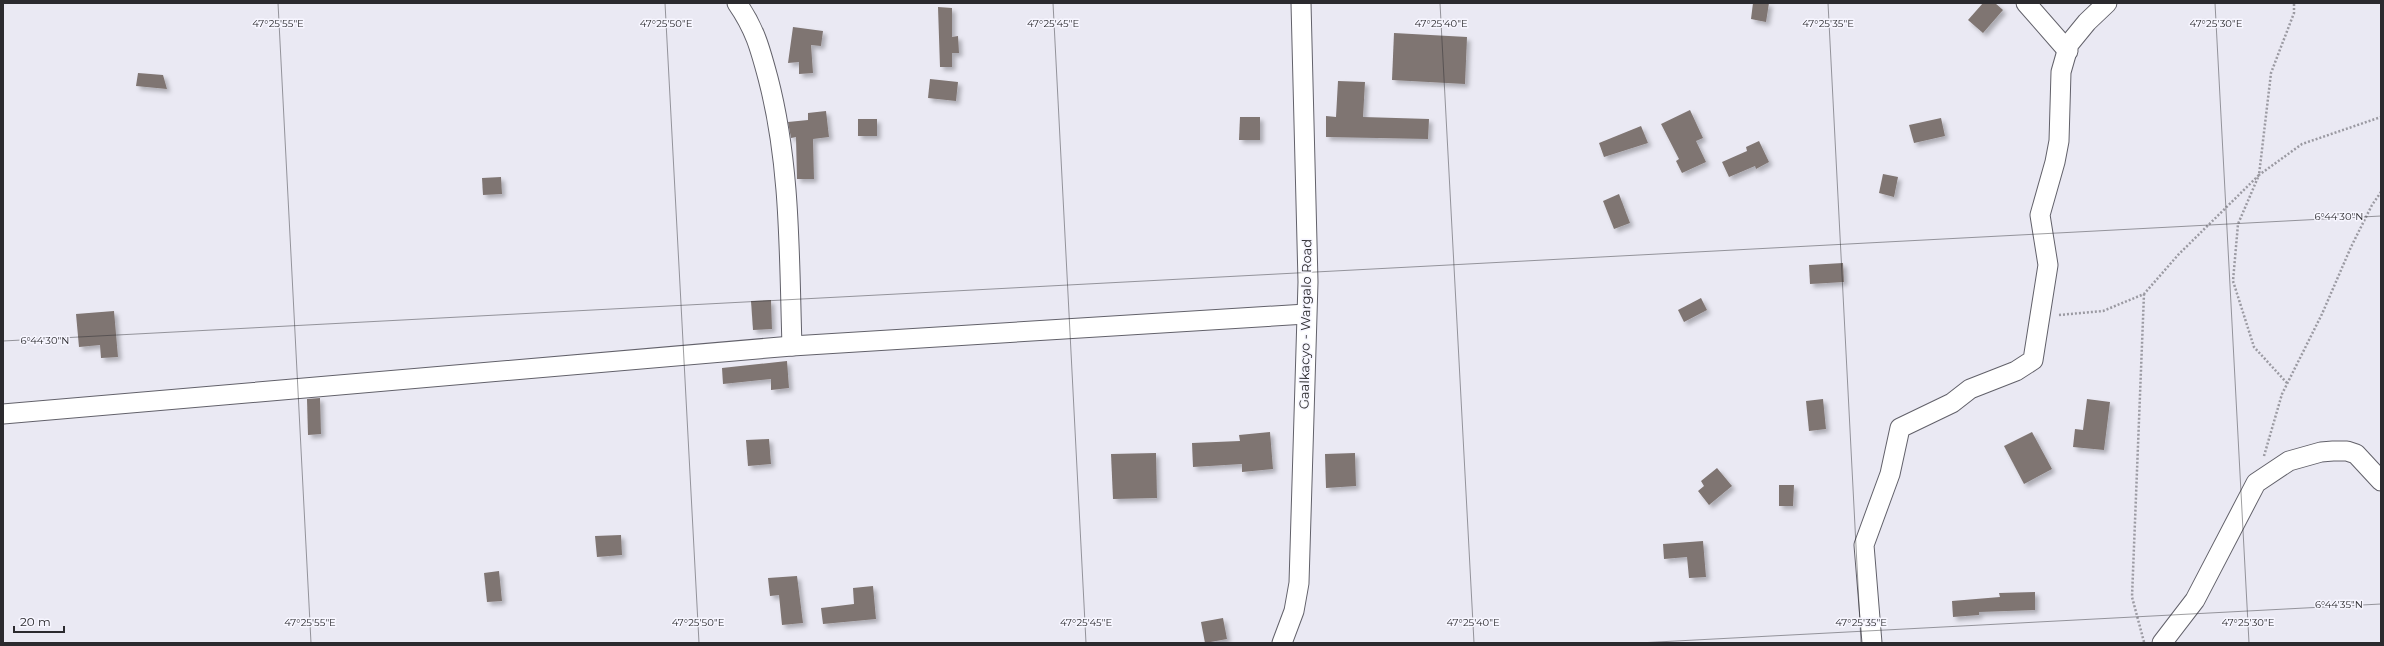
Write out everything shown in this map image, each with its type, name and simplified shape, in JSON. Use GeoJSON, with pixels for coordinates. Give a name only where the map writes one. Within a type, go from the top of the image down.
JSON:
{"type":"FeatureCollection","features":[{"type":"Feature","properties":{"kind":"street"},"geometry":{"type":"LineString","coordinates":[[737,3],[757,36],[783,146],[788,200],[792,346]]}},
{"type":"Feature","properties":{"kind":"street"},"geometry":{"type":"LineString","coordinates":[[2026,3],[2068,51]]}},
{"type":"Feature","properties":{"kind":"street"},"geometry":{"type":"LineString","coordinates":[[1872,643],[1864,545],[1890,474],[1900,428],[1952,402],[1970,389],[2016,371],[2033,360],[2048,266],[2040,215],[2056,155],[2061,72],[2069,44],[2087,22],[2107,3]]}},
{"type":"Feature","properties":{"kind":"street","name":"Gaalkacyo - Wargalo Road"},"geometry":{"type":"LineString","coordinates":[[1282,643],[1294,611],[1299,583],[1308,282],[1303,5]]}},
{"type":"Feature","properties":{"kind":"street"},"geometry":{"type":"LineString","coordinates":[[3,414],[792,346],[1306,314]]}},
{"type":"Feature","properties":{"kind":"street"},"geometry":{"type":"LineString","coordinates":[[2162,643],[2195,600],[2256,483],[2289,461],[2321,452],[2333,451],[2347,451],[2356,454],[2381,481]]}},
{"type":"Feature","properties":{"kind":"path"},"geometry":{"type":"LineString","coordinates":[[2287,383],[2254,347],[2232,281],[2238,224],[2259,175],[2271,73],[2294,13],[2294,3]]}},
{"type":"Feature","properties":{"kind":"path"},"geometry":{"type":"LineString","coordinates":[[2041,316],[2103,311],[2144,294],[2178,255],[2259,175],[2302,144],[2381,117]]}},
{"type":"Feature","properties":{"kind":"path"},"geometry":{"type":"LineString","coordinates":[[2256,483],[2282,394],[2322,314],[2351,247],[2381,192]]}},
{"type":"Feature","properties":{"kind":"path"},"geometry":{"type":"LineString","coordinates":[[2144,294],[2132,597],[2144,643]]}},
{"type":"Feature","properties":{"kind":"building"},"geometry":{"type":"Polygon","coordinates":[[[1753,3],[1769,3],[1766,22],[1751,19],[1753,3]]]}},
{"type":"Feature","properties":{"kind":"building"},"geometry":{"type":"Polygon","coordinates":[[[1983,3],[1995,3],[2003,10],[1983,33],[1968,20],[1983,3]]]}},
{"type":"Feature","properties":{"kind":"building"},"geometry":{"type":"Polygon","coordinates":[[[938,7],[952,8],[952,37],[958,36],[959,53],[952,53],[952,67],[940,67],[938,7]]]}},
{"type":"Feature","properties":{"kind":"building"},"geometry":{"type":"Polygon","coordinates":[[[793,27],[823,31],[821,46],[811,45],[813,73],[799,74],[799,62],[788,63],[793,27]]]}},
{"type":"Feature","properties":{"kind":"building"},"geometry":{"type":"Polygon","coordinates":[[[1394,33],[1467,37],[1465,84],[1392,80],[1394,33]]]}},
{"type":"Feature","properties":{"kind":"building"},"geometry":{"type":"Polygon","coordinates":[[[138,73],[163,75],[167,89],[136,86],[138,73]]]}},
{"type":"Feature","properties":{"kind":"building"},"geometry":{"type":"Polygon","coordinates":[[[930,79],[958,82],[956,101],[928,98],[930,79]]]}},
{"type":"Feature","properties":{"kind":"building"},"geometry":{"type":"Polygon","coordinates":[[[1338,81],[1365,82],[1363,117],[1429,119],[1428,139],[1326,137],[1326,116],[1336,117],[1338,81]]]}},
{"type":"Feature","properties":{"kind":"building"},"geometry":{"type":"Polygon","coordinates":[[[1690,110],[1703,138],[1696,141],[1706,162],[1682,173],[1676,161],[1679,159],[1661,124],[1690,110]]]}},
{"type":"Feature","properties":{"kind":"building"},"geometry":{"type":"Polygon","coordinates":[[[826,111],[829,137],[813,139],[814,179],[797,179],[796,137],[791,138],[788,122],[808,120],[808,113],[826,111]]]}},
{"type":"Feature","properties":{"kind":"building"},"geometry":{"type":"Polygon","coordinates":[[[1240,117],[1260,117],[1260,140],[1239,140],[1240,117]]]}},
{"type":"Feature","properties":{"kind":"building"},"geometry":{"type":"Polygon","coordinates":[[[1941,118],[1945,136],[1914,143],[1909,125],[1941,118]]]}},
{"type":"Feature","properties":{"kind":"building"},"geometry":{"type":"Polygon","coordinates":[[[858,119],[877,119],[877,136],[858,136],[858,119]]]}},
{"type":"Feature","properties":{"kind":"building"},"geometry":{"type":"Polygon","coordinates":[[[1641,126],[1648,143],[1604,157],[1599,143],[1641,126]]]}},
{"type":"Feature","properties":{"kind":"building"},"geometry":{"type":"Polygon","coordinates":[[[1759,141],[1769,162],[1756,169],[1755,166],[1729,177],[1722,162],[1747,151],[1746,147],[1759,141]]]}},
{"type":"Feature","properties":{"kind":"building"},"geometry":{"type":"Polygon","coordinates":[[[1883,174],[1898,177],[1894,197],[1879,193],[1883,174]]]}},
{"type":"Feature","properties":{"kind":"building"},"geometry":{"type":"Polygon","coordinates":[[[501,177],[502,194],[483,195],[482,178],[501,177]]]}},
{"type":"Feature","properties":{"kind":"building"},"geometry":{"type":"Polygon","coordinates":[[[1619,194],[1630,223],[1614,229],[1603,201],[1619,194]]]}},
{"type":"Feature","properties":{"kind":"building"},"geometry":{"type":"Polygon","coordinates":[[[1843,263],[1844,282],[1810,284],[1809,265],[1843,263]]]}},
{"type":"Feature","properties":{"kind":"building"},"geometry":{"type":"Polygon","coordinates":[[[1701,298],[1707,310],[1684,322],[1678,310],[1701,298]]]}},
{"type":"Feature","properties":{"kind":"building"},"geometry":{"type":"Polygon","coordinates":[[[771,300],[772,329],[753,330],[751,301],[771,300]]]}},
{"type":"Feature","properties":{"kind":"building"},"geometry":{"type":"Polygon","coordinates":[[[114,311],[118,357],[101,358],[100,345],[79,347],[76,314],[114,311]]]}},
{"type":"Feature","properties":{"kind":"building"},"geometry":{"type":"Polygon","coordinates":[[[787,361],[789,388],[771,390],[771,379],[723,384],[722,368],[787,361]]]}},
{"type":"Feature","properties":{"kind":"building"},"geometry":{"type":"Polygon","coordinates":[[[320,398],[321,434],[308,435],[307,399],[320,398]]]}},
{"type":"Feature","properties":{"kind":"building"},"geometry":{"type":"Polygon","coordinates":[[[1823,399],[1826,429],[1809,431],[1806,401],[1823,399]]]}},
{"type":"Feature","properties":{"kind":"building"},"geometry":{"type":"Polygon","coordinates":[[[2087,399],[2110,402],[2104,450],[2073,447],[2075,429],[2083,430],[2087,399]]]}},
{"type":"Feature","properties":{"kind":"building"},"geometry":{"type":"Polygon","coordinates":[[[1270,432],[1273,469],[1242,472],[1242,464],[1193,467],[1192,443],[1240,441],[1239,435],[1270,432]]]}},
{"type":"Feature","properties":{"kind":"building"},"geometry":{"type":"Polygon","coordinates":[[[2032,432],[2052,469],[2024,484],[2004,446],[2032,432]]]}},
{"type":"Feature","properties":{"kind":"building"},"geometry":{"type":"Polygon","coordinates":[[[769,439],[771,464],[748,466],[746,440],[769,439]]]}},
{"type":"Feature","properties":{"kind":"building"},"geometry":{"type":"Polygon","coordinates":[[[1156,453],[1157,498],[1113,499],[1111,454],[1156,453]]]}},
{"type":"Feature","properties":{"kind":"building"},"geometry":{"type":"Polygon","coordinates":[[[1355,453],[1356,486],[1326,488],[1325,454],[1355,453]]]}},
{"type":"Feature","properties":{"kind":"building"},"geometry":{"type":"Polygon","coordinates":[[[1717,468],[1732,486],[1709,505],[1698,491],[1704,486],[1701,481],[1717,468]]]}},
{"type":"Feature","properties":{"kind":"building"},"geometry":{"type":"Polygon","coordinates":[[[1779,485],[1794,485],[1793,506],[1779,506],[1779,485]]]}},
{"type":"Feature","properties":{"kind":"building"},"geometry":{"type":"Polygon","coordinates":[[[621,535],[622,555],[597,557],[595,536],[621,535]]]}},
{"type":"Feature","properties":{"kind":"building"},"geometry":{"type":"Polygon","coordinates":[[[1703,541],[1706,577],[1689,578],[1687,557],[1664,559],[1663,544],[1703,541]]]}},
{"type":"Feature","properties":{"kind":"building"},"geometry":{"type":"Polygon","coordinates":[[[499,571],[502,601],[487,602],[484,573],[499,571]]]}},
{"type":"Feature","properties":{"kind":"building"},"geometry":{"type":"Polygon","coordinates":[[[797,576],[803,623],[782,625],[779,595],[770,596],[768,578],[797,576]]]}},
{"type":"Feature","properties":{"kind":"building"},"geometry":{"type":"Polygon","coordinates":[[[873,586],[876,619],[823,624],[821,608],[854,604],[853,588],[873,586]]]}},
{"type":"Feature","properties":{"kind":"building"},"geometry":{"type":"Polygon","coordinates":[[[2035,592],[2035,610],[1979,612],[1979,615],[1953,617],[1952,601],[2000,597],[1999,593],[2035,592]]]}},
{"type":"Feature","properties":{"kind":"building"},"geometry":{"type":"Polygon","coordinates":[[[1223,618],[1227,639],[1205,643],[1201,622],[1223,618]]]}}]}
